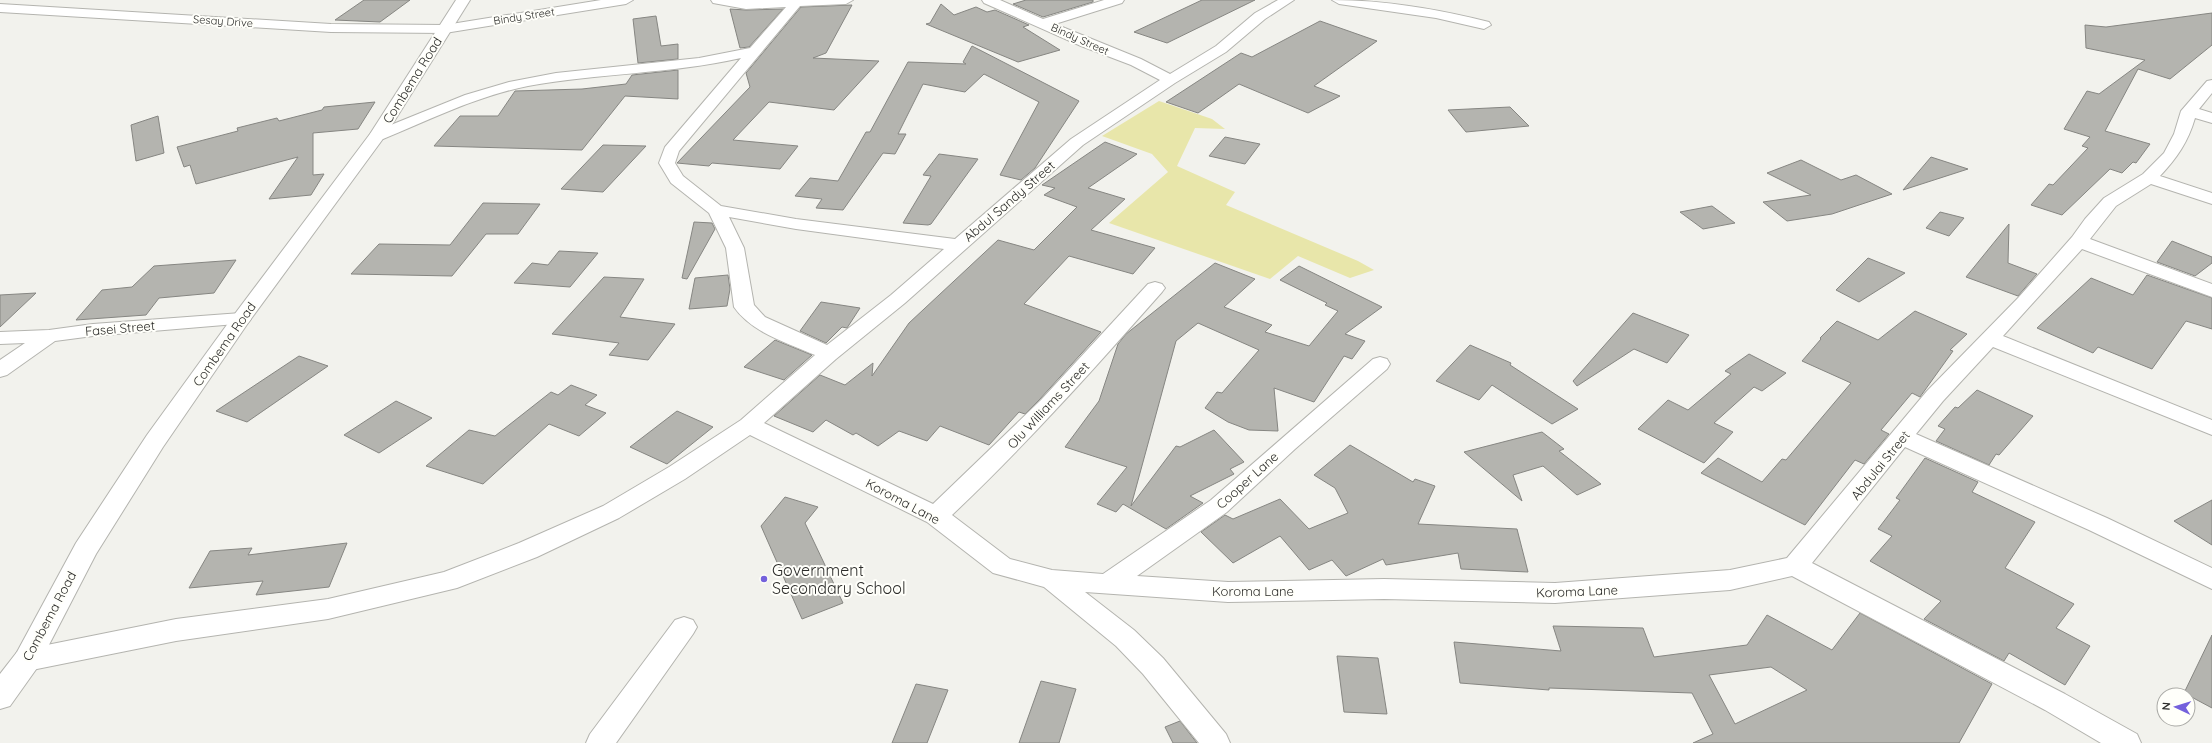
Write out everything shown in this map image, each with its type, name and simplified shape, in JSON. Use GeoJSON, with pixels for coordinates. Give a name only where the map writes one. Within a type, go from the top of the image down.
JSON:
{"type":"FeatureCollection","features":[{"type":"Feature","properties":{"kind":"street","name":"Combema Road"},"geometry":{"type":"LineString","coordinates":[[0,697],[27,660],[85,550],[155,441],[241,319],[377,136],[463,0]]}},
{"type":"Feature","properties":{"kind":"street","name":"Bindy Street"},"geometry":{"type":"LineString","coordinates":[[445,29],[626,0]]}},
{"type":"Feature","properties":{"kind":"street"},"geometry":{"type":"LineString","coordinates":[[718,0],[746,5],[846,0]]}},
{"type":"Feature","properties":{"kind":"street","name":"Bindy Street"},"geometry":{"type":"LineString","coordinates":[[989,0],[1045,23],[1086,43],[1136,62],[1170,80]]}},
{"type":"Feature","properties":{"kind":"street"},"geometry":{"type":"LineString","coordinates":[[1045,23],[1118,0]]}},
{"type":"Feature","properties":{"kind":"street","name":"Abdul Sandy Street"},"geometry":{"type":"LineString","coordinates":[[27,660],[176,630],[328,609],[448,581],[528,550],[611,512],[677,473],[749,425],[829,354],[898,299],[1044,169],[1077,142],[1170,80],[1221,49],[1260,16],[1287,0]]}},
{"type":"Feature","properties":{"kind":"street"},"geometry":{"type":"LineString","coordinates":[[1338,0],[1436,14],[1484,25]]}},
{"type":"Feature","properties":{"kind":"street"},"geometry":{"type":"LineString","coordinates":[[796,3],[671,150],[667,163],[677,179],[716,210],[735,248],[744,307],[758,321],[829,354]]}},
{"type":"Feature","properties":{"kind":"street","name":"Sesay Drive"},"geometry":{"type":"LineString","coordinates":[[0,8],[330,28],[445,29]]}},
{"type":"Feature","properties":{"kind":"street"},"geometry":{"type":"LineString","coordinates":[[377,136],[490,91],[526,82],[627,70],[670,67],[728,58],[755,51]]}},
{"type":"Feature","properties":{"kind":"street"},"geometry":{"type":"LineString","coordinates":[[670,67],[690,68],[706,73],[716,80],[719,93]]}},
{"type":"Feature","properties":{"kind":"street","name":"Abdulai Street"},"geometry":{"type":"LineString","coordinates":[[1795,566],[1903,437],[1935,396],[1992,339],[2079,241],[2090,223],[2110,202],[2149,178],[2171,155],[2182,134],[2189,111],[2210,85]]}},
{"type":"Feature","properties":{"kind":"street"},"geometry":{"type":"LineString","coordinates":[[2189,111],[2212,118]]}},
{"type":"Feature","properties":{"kind":"street"},"geometry":{"type":"LineString","coordinates":[[2149,178],[2212,199]]}},
{"type":"Feature","properties":{"kind":"street"},"geometry":{"type":"LineString","coordinates":[[716,210],[796,224],[958,245]]}},
{"type":"Feature","properties":{"kind":"street"},"geometry":{"type":"LineString","coordinates":[[2079,241],[2212,290]]}},
{"type":"Feature","properties":{"kind":"street","name":"Olu Williams Street"},"geometry":{"type":"LineString","coordinates":[[936,516],[1009,448],[1042,414],[1155,288]]}},
{"type":"Feature","properties":{"kind":"street","name":"Fasei Street"},"geometry":{"type":"LineString","coordinates":[[0,338],[49,336],[93,330],[241,319]]}},
{"type":"Feature","properties":{"kind":"street"},"geometry":{"type":"LineString","coordinates":[[0,370],[49,336]]}},
{"type":"Feature","properties":{"kind":"street"},"geometry":{"type":"LineString","coordinates":[[1992,339],[2212,428]]}},
{"type":"Feature","properties":{"kind":"street","name":"Cooper Lane"},"geometry":{"type":"LineString","coordinates":[[1105,585],[1168,543],[1219,506],[1287,444],[1380,364]]}},
{"type":"Feature","properties":{"kind":"street","name":"Koroma Lane"},"geometry":{"type":"LineString","coordinates":[[749,425],[936,516],[1002,566],[1052,580],[1105,585],[1228,592],[1384,589],[1554,593],[1730,580],[1795,566]]}},
{"type":"Feature","properties":{"kind":"street"},"geometry":{"type":"LineString","coordinates":[[1903,437],[2098,524],[2212,579]]}},
{"type":"Feature","properties":{"kind":"street"},"geometry":{"type":"LineString","coordinates":[[1795,566],[2055,702],[2126,743]]}},
{"type":"Feature","properties":{"kind":"street"},"geometry":{"type":"LineString","coordinates":[[1052,580],[1125,638],[1153,666],[1216,743]]}},
{"type":"Feature","properties":{"kind":"street"},"geometry":{"type":"LineString","coordinates":[[600,743],[684,627]]}},
{"type":"Feature","properties":{"kind":"shaded area"},"geometry":{"type":"Polygon","coordinates":[[[1159,101],[1212,119],[1225,129],[1195,128],[1177,166],[1235,192],[1226,205],[1358,261],[1374,270],[1350,278],[1298,256],[1270,279],[1109,223],[1168,172],[1152,154],[1102,136],[1159,101]]]}},
{"type":"Feature","properties":{"kind":"building"},"geometry":{"type":"Polygon","coordinates":[[[364,0],[410,0],[380,22],[335,20],[364,0]]]}},
{"type":"Feature","properties":{"kind":"building"},"geometry":{"type":"Polygon","coordinates":[[[1026,0],[1093,0],[1093,2],[1043,17],[1013,4],[1026,0]]]}},
{"type":"Feature","properties":{"kind":"building"},"geometry":{"type":"Polygon","coordinates":[[[1202,0],[1255,0],[1167,43],[1134,32],[1202,0]]]}},
{"type":"Feature","properties":{"kind":"building"},"geometry":{"type":"Polygon","coordinates":[[[941,4],[954,15],[976,7],[987,12],[995,10],[1029,25],[1023,27],[1060,50],[1018,62],[926,24],[930,23],[941,4]]]}},
{"type":"Feature","properties":{"kind":"building"},"geometry":{"type":"Polygon","coordinates":[[[852,5],[826,53],[813,58],[879,61],[834,110],[769,102],[733,140],[798,146],[780,169],[712,163],[709,166],[677,163],[750,87],[746,73],[801,7],[852,5]]]}},
{"type":"Feature","properties":{"kind":"building"},"geometry":{"type":"Polygon","coordinates":[[[730,9],[783,9],[749,47],[740,48],[730,9]]]}},
{"type":"Feature","properties":{"kind":"building"},"geometry":{"type":"Polygon","coordinates":[[[2212,13],[2212,45],[2170,79],[2138,69],[2105,131],[2150,144],[2136,163],[2133,162],[2122,173],[2110,169],[2062,215],[2031,205],[2049,184],[2053,185],[2088,148],[2082,146],[2090,137],[2064,129],[2087,91],[2099,94],[2145,60],[2086,48],[2085,25],[2106,27],[2212,13]]]}},
{"type":"Feature","properties":{"kind":"building"},"geometry":{"type":"Polygon","coordinates":[[[656,16],[661,46],[678,44],[678,59],[638,63],[633,19],[656,16]]]}},
{"type":"Feature","properties":{"kind":"building"},"geometry":{"type":"Polygon","coordinates":[[[1320,21],[1377,41],[1314,86],[1340,96],[1308,113],[1239,84],[1198,113],[1166,102],[1241,53],[1252,57],[1320,21]]]}},
{"type":"Feature","properties":{"kind":"building"},"geometry":{"type":"Polygon","coordinates":[[[972,46],[1079,101],[1035,168],[1021,180],[1000,175],[1039,102],[984,74],[965,92],[923,84],[898,134],[906,134],[895,154],[883,153],[843,210],[816,208],[822,199],[795,196],[810,178],[838,181],[866,132],[870,132],[908,62],[966,64],[963,62],[972,46]]]}},
{"type":"Feature","properties":{"kind":"building"},"geometry":{"type":"Polygon","coordinates":[[[678,70],[678,99],[625,96],[582,150],[434,146],[460,116],[498,116],[515,91],[582,89],[626,84],[632,75],[678,70]]]}},
{"type":"Feature","properties":{"kind":"building"},"geometry":{"type":"Polygon","coordinates":[[[375,102],[358,129],[313,133],[313,175],[324,174],[311,195],[269,199],[298,157],[196,184],[190,165],[184,167],[177,147],[238,131],[237,128],[277,118],[279,121],[322,110],[324,107],[375,102]]]}},
{"type":"Feature","properties":{"kind":"building"},"geometry":{"type":"Polygon","coordinates":[[[1510,107],[1529,126],[1466,132],[1448,110],[1510,107]]]}},
{"type":"Feature","properties":{"kind":"building"},"geometry":{"type":"Polygon","coordinates":[[[158,116],[164,153],[136,161],[131,125],[158,116]]]}},
{"type":"Feature","properties":{"kind":"building"},"geometry":{"type":"Polygon","coordinates":[[[1225,137],[1260,144],[1245,164],[1209,156],[1225,137]]]}},
{"type":"Feature","properties":{"kind":"building"},"geometry":{"type":"Polygon","coordinates":[[[1105,142],[1137,154],[1088,188],[1125,199],[1091,230],[1155,248],[1133,274],[1069,256],[1024,304],[1101,332],[1040,399],[1025,414],[1019,412],[989,445],[940,426],[927,441],[899,431],[878,446],[856,433],[853,435],[826,420],[813,432],[774,416],[820,375],[845,385],[873,363],[872,376],[909,323],[998,240],[1034,250],[1077,207],[1044,195],[1055,188],[1042,185],[1105,142]]]}},
{"type":"Feature","properties":{"kind":"building"},"geometry":{"type":"Polygon","coordinates":[[[603,145],[646,146],[603,192],[561,189],[603,145]]]}},
{"type":"Feature","properties":{"kind":"building"},"geometry":{"type":"Polygon","coordinates":[[[939,154],[978,159],[931,224],[903,223],[931,176],[923,175],[939,154]]]}},
{"type":"Feature","properties":{"kind":"building"},"geometry":{"type":"Polygon","coordinates":[[[1931,157],[1968,169],[1903,190],[1931,157]]]}},
{"type":"Feature","properties":{"kind":"building"},"geometry":{"type":"Polygon","coordinates":[[[1801,160],[1841,180],[1856,175],[1892,194],[1832,214],[1787,221],[1763,202],[1811,195],[1767,173],[1801,160]]]}},
{"type":"Feature","properties":{"kind":"building"},"geometry":{"type":"Polygon","coordinates":[[[483,203],[540,204],[518,234],[486,234],[452,276],[351,274],[379,244],[450,245],[483,203]]]}},
{"type":"Feature","properties":{"kind":"building"},"geometry":{"type":"Polygon","coordinates":[[[1712,206],[1735,223],[1703,229],[1680,212],[1712,206]]]}},
{"type":"Feature","properties":{"kind":"building"},"geometry":{"type":"Polygon","coordinates":[[[1940,212],[1964,218],[1949,236],[1926,228],[1940,212]]]}},
{"type":"Feature","properties":{"kind":"building"},"geometry":{"type":"Polygon","coordinates":[[[694,222],[712,223],[715,229],[687,279],[682,278],[694,222]]]}},
{"type":"Feature","properties":{"kind":"building"},"geometry":{"type":"Polygon","coordinates":[[[2009,224],[2008,263],[2037,274],[2018,296],[1966,277],[2009,224]]]}},
{"type":"Feature","properties":{"kind":"building"},"geometry":{"type":"Polygon","coordinates":[[[2172,241],[2212,257],[2212,263],[2195,276],[2157,262],[2172,241]]]}},
{"type":"Feature","properties":{"kind":"building"},"geometry":{"type":"Polygon","coordinates":[[[559,251],[598,253],[570,287],[514,283],[532,263],[548,265],[559,251]]]}},
{"type":"Feature","properties":{"kind":"building"},"geometry":{"type":"Polygon","coordinates":[[[1868,258],[1905,273],[1859,302],[1836,290],[1868,258]]]}},
{"type":"Feature","properties":{"kind":"building"},"geometry":{"type":"Polygon","coordinates":[[[236,260],[214,293],[159,298],[146,315],[76,320],[102,290],[132,287],[154,266],[236,260]]]}},
{"type":"Feature","properties":{"kind":"building"},"geometry":{"type":"Polygon","coordinates":[[[1215,263],[1255,279],[1224,307],[1272,325],[1265,332],[1309,346],[1338,311],[1325,305],[1327,303],[1280,280],[1299,266],[1382,307],[1345,334],[1365,341],[1352,359],[1344,356],[1314,402],[1274,388],[1278,431],[1249,430],[1228,422],[1205,408],[1217,392],[1222,393],[1259,350],[1198,323],[1176,341],[1131,506],[1176,446],[1180,447],[1214,430],[1244,462],[1230,469],[1234,474],[1190,496],[1203,503],[1166,529],[1123,504],[1116,512],[1097,504],[1127,467],[1065,447],[1099,401],[1118,344],[1126,334],[1215,263]]]}},
{"type":"Feature","properties":{"kind":"building"},"geometry":{"type":"Polygon","coordinates":[[[728,275],[730,289],[727,306],[689,309],[695,278],[728,275]]]}},
{"type":"Feature","properties":{"kind":"building"},"geometry":{"type":"Polygon","coordinates":[[[2147,275],[2212,298],[2212,329],[2186,321],[2152,369],[2098,347],[2093,353],[2037,328],[2091,278],[2133,295],[2147,275]]]}},
{"type":"Feature","properties":{"kind":"building"},"geometry":{"type":"Polygon","coordinates":[[[604,277],[644,279],[620,317],[675,324],[648,360],[609,355],[619,343],[552,334],[604,277]]]}},
{"type":"Feature","properties":{"kind":"building"},"geometry":{"type":"Polygon","coordinates":[[[36,293],[0,327],[0,295],[36,293]]]}},
{"type":"Feature","properties":{"kind":"building"},"geometry":{"type":"Polygon","coordinates":[[[821,302],[860,308],[847,328],[842,327],[826,343],[800,331],[821,302]]]}},
{"type":"Feature","properties":{"kind":"building"},"geometry":{"type":"Polygon","coordinates":[[[1915,311],[1967,334],[1950,350],[1953,351],[1920,397],[1912,393],[1881,430],[1889,434],[1864,464],[1855,460],[1805,525],[1701,473],[1718,458],[1762,482],[1782,459],[1786,460],[1851,383],[1802,361],[1821,339],[1820,338],[1837,321],[1878,340],[1915,311]]]}},
{"type":"Feature","properties":{"kind":"building"},"geometry":{"type":"Polygon","coordinates":[[[1633,313],[1689,335],[1667,363],[1634,349],[1577,386],[1573,381],[1633,313]]]}},
{"type":"Feature","properties":{"kind":"building"},"geometry":{"type":"Polygon","coordinates":[[[775,340],[812,355],[784,380],[744,367],[775,340]]]}},
{"type":"Feature","properties":{"kind":"building"},"geometry":{"type":"Polygon","coordinates":[[[1470,345],[1511,363],[1510,365],[1578,409],[1552,424],[1492,385],[1479,400],[1436,381],[1470,345]]]}},
{"type":"Feature","properties":{"kind":"building"},"geometry":{"type":"Polygon","coordinates":[[[1749,354],[1786,373],[1762,391],[1754,387],[1714,423],[1733,432],[1704,463],[1638,429],[1668,400],[1688,410],[1731,374],[1725,371],[1749,354]]]}},
{"type":"Feature","properties":{"kind":"building"},"geometry":{"type":"Polygon","coordinates":[[[299,356],[328,366],[247,422],[216,411],[299,356]]]}},
{"type":"Feature","properties":{"kind":"building"},"geometry":{"type":"Polygon","coordinates":[[[571,385],[597,395],[585,405],[606,413],[579,436],[549,424],[483,484],[426,466],[469,430],[495,436],[551,392],[558,395],[571,385]]]}},
{"type":"Feature","properties":{"kind":"building"},"geometry":{"type":"Polygon","coordinates":[[[1977,390],[2033,416],[1999,455],[1996,454],[1989,465],[1936,441],[1945,429],[1938,426],[1955,407],[1958,408],[1977,390]]]}},
{"type":"Feature","properties":{"kind":"building"},"geometry":{"type":"Polygon","coordinates":[[[396,401],[432,418],[379,453],[344,435],[396,401]]]}},
{"type":"Feature","properties":{"kind":"building"},"geometry":{"type":"Polygon","coordinates":[[[677,411],[713,427],[667,464],[630,447],[677,411]]]}},
{"type":"Feature","properties":{"kind":"building"},"geometry":{"type":"Polygon","coordinates":[[[1542,432],[1564,449],[1559,451],[1601,484],[1577,495],[1543,466],[1513,475],[1522,501],[1464,452],[1542,432]]]}},
{"type":"Feature","properties":{"kind":"building"},"geometry":{"type":"Polygon","coordinates":[[[1350,445],[1413,482],[1415,479],[1435,486],[1418,524],[1517,529],[1528,572],[1461,569],[1458,553],[1386,565],[1383,559],[1346,576],[1332,560],[1309,570],[1280,536],[1233,563],[1201,532],[1225,515],[1233,519],[1280,499],[1309,529],[1348,513],[1335,488],[1314,475],[1350,445]]]}},
{"type":"Feature","properties":{"kind":"building"},"geometry":{"type":"Polygon","coordinates":[[[1925,458],[1978,482],[1972,492],[2035,522],[2005,568],[2074,604],[2056,628],[2090,646],[2065,685],[2009,653],[2004,661],[1924,619],[1941,601],[1870,561],[1892,536],[1878,529],[1900,500],[1896,498],[1925,458]]]}},
{"type":"Feature","properties":{"kind":"building"},"geometry":{"type":"Polygon","coordinates":[[[785,497],[818,507],[805,523],[843,603],[802,619],[761,526],[785,497]]]}},
{"type":"Feature","properties":{"kind":"building"},"geometry":{"type":"Polygon","coordinates":[[[2212,500],[2212,545],[2174,521],[2212,500]]]}},
{"type":"Feature","properties":{"kind":"building"},"geometry":{"type":"Polygon","coordinates":[[[347,543],[329,587],[256,595],[263,581],[189,588],[210,551],[252,548],[248,555],[347,543]]]}},
{"type":"Feature","properties":{"kind":"building"},"geometry":{"type":"Polygon","coordinates":[[[1860,613],[1992,684],[1959,743],[1693,743],[1713,734],[1692,693],[1549,688],[1549,690],[1460,683],[1454,642],[1561,651],[1553,626],[1643,628],[1654,657],[1747,645],[1767,615],[1832,650],[1860,613]],[[1771,667],[1709,675],[1735,724],[1807,690],[1771,667]]]}},
{"type":"Feature","properties":{"kind":"building"},"geometry":{"type":"Polygon","coordinates":[[[2212,635],[2212,708],[2196,699],[2196,687],[2187,687],[2212,635]]]}},
{"type":"Feature","properties":{"kind":"building"},"geometry":{"type":"Polygon","coordinates":[[[1337,656],[1378,658],[1387,714],[1344,712],[1337,656]]]}},
{"type":"Feature","properties":{"kind":"building"},"geometry":{"type":"Polygon","coordinates":[[[1041,681],[1076,689],[1059,743],[1019,743],[1041,681]]]}},
{"type":"Feature","properties":{"kind":"building"},"geometry":{"type":"Polygon","coordinates":[[[916,684],[948,690],[927,743],[892,743],[916,684]]]}},
{"type":"Feature","properties":{"kind":"building"},"geometry":{"type":"Polygon","coordinates":[[[1180,721],[1197,743],[1173,743],[1165,727],[1180,721]]]}},
{"type":"Feature","properties":{"kind":"place","name":"Government Secondary School"},"geometry":{"type":"Point","coordinates":[764,579]}}]}
